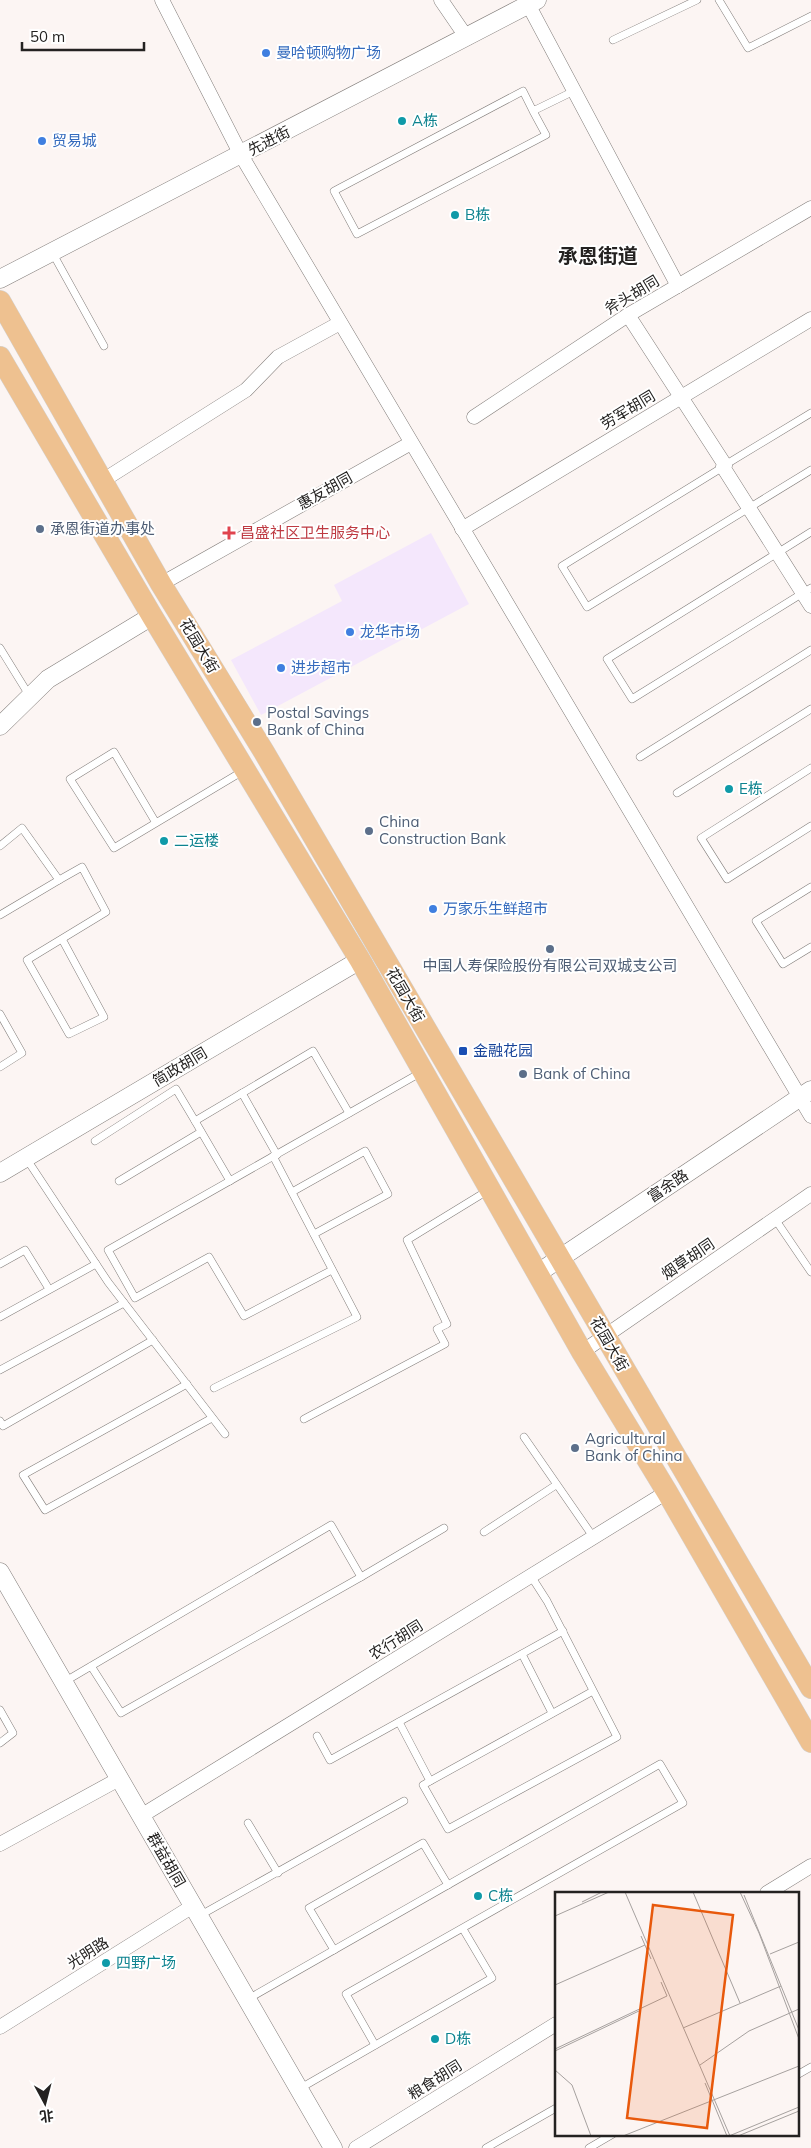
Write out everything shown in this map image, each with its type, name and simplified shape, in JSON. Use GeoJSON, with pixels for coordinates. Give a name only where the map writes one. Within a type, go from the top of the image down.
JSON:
{"type":"FeatureCollection","features":[{"type":"Feature","properties":{"kind":"main road","name":"花园大街"},"geometry":{"type":"LineString","coordinates":[[0,301],[161,584],[264,752],[811,1688]]}},
{"type":"Feature","properties":{"kind":"main road","name":"花园大街"},"geometry":{"type":"LineString","coordinates":[[0,357],[152,616],[360,960],[582,1352],[667,1492],[811,1742]]}},
{"type":"Feature","properties":{"kind":"street"},"geometry":{"type":"LineString","coordinates":[[162,0],[241,155],[462,529],[805,1094],[811,1116]]}},
{"type":"Feature","properties":{"kind":"street"},"geometry":{"type":"LineString","coordinates":[[440,0],[467,38]]}},
{"type":"Feature","properties":{"kind":"street"},"geometry":{"type":"LineString","coordinates":[[533,3],[574,91],[678,286]]}},
{"type":"Feature","properties":{"kind":"street","name":"先进街"},"geometry":{"type":"LineString","coordinates":[[0,279],[533,3]]}},
{"type":"Feature","properties":{"kind":"street","name":"斧头胡同"},"geometry":{"type":"LineString","coordinates":[[474,417],[628,315],[811,208]]}},
{"type":"Feature","properties":{"kind":"street"},"geometry":{"type":"LineString","coordinates":[[628,315],[682,396],[777,553],[807,590],[811,606]]}},
{"type":"Feature","properties":{"kind":"street","name":"劳军胡同"},"geometry":{"type":"LineString","coordinates":[[462,529],[811,318]]}},
{"type":"Feature","properties":{"kind":"street"},"geometry":{"type":"LineString","coordinates":[[102,481],[246,390],[278,357],[340,323]]}},
{"type":"Feature","properties":{"kind":"street","name":"惠友胡同"},"geometry":{"type":"LineString","coordinates":[[161,584],[411,443]]}},
{"type":"Feature","properties":{"kind":"street"},"geometry":{"type":"LineString","coordinates":[[0,726],[48,679],[152,616]]}},
{"type":"Feature","properties":{"kind":"street","name":"简政胡同"},"geometry":{"type":"LineString","coordinates":[[0,1173],[360,960]]}},
{"type":"Feature","properties":{"kind":"street","name":"富余路"},"geometry":{"type":"LineString","coordinates":[[538,1273],[805,1094],[811,1081]]}},
{"type":"Feature","properties":{"kind":"street","name":"烟草胡同"},"geometry":{"type":"LineString","coordinates":[[582,1352],[811,1194]]}},
{"type":"Feature","properties":{"kind":"street","name":"农行胡同"},"geometry":{"type":"LineString","coordinates":[[141,1816],[667,1492]]}},
{"type":"Feature","properties":{"kind":"street","name":"群益胡同"},"geometry":{"type":"LineString","coordinates":[[0,1572],[299,2089],[328,2146]]}},
{"type":"Feature","properties":{"kind":"street"},"geometry":{"type":"LineString","coordinates":[[0,1844],[119,1778]]}},
{"type":"Feature","properties":{"kind":"street"},"geometry":{"type":"LineString","coordinates":[[769,1892],[811,1866]]}},
{"type":"Feature","properties":{"kind":"street","name":"光明路"},"geometry":{"type":"LineString","coordinates":[[0,2026],[196,1911]]}},
{"type":"Feature","properties":{"kind":"street","name":"粮食胡同"},"geometry":{"type":"LineString","coordinates":[[356,2148],[555,2025]]}},
{"type":"Feature","properties":{"kind":"lane"},"geometry":{"type":"LineString","coordinates":[[614,40],[697,0]]}},
{"type":"Feature","properties":{"kind":"lane"},"geometry":{"type":"LineString","coordinates":[[718,0],[748,48],[811,16]]}},
{"type":"Feature","properties":{"kind":"lane"},"geometry":{"type":"LineString","coordinates":[[523,91],[534,111],[546,134],[357,234],[334,191],[523,91]]}},
{"type":"Feature","properties":{"kind":"lane"},"geometry":{"type":"LineString","coordinates":[[534,111],[574,91]]}},
{"type":"Feature","properties":{"kind":"lane"},"geometry":{"type":"LineString","coordinates":[[52,252],[104,346]]}},
{"type":"Feature","properties":{"kind":"lane"},"geometry":{"type":"LineString","coordinates":[[811,413],[562,566],[587,607],[811,470]]}},
{"type":"Feature","properties":{"kind":"lane"},"geometry":{"type":"LineString","coordinates":[[807,590],[632,699],[607,658],[811,532]]}},
{"type":"Feature","properties":{"kind":"lane"},"geometry":{"type":"LineString","coordinates":[[0,648],[30,698]]}},
{"type":"Feature","properties":{"kind":"lane"},"geometry":{"type":"LineString","coordinates":[[640,757],[811,650]]}},
{"type":"Feature","properties":{"kind":"lane"},"geometry":{"type":"LineString","coordinates":[[676,793],[811,709]]}},
{"type":"Feature","properties":{"kind":"lane"},"geometry":{"type":"LineString","coordinates":[[156,823],[114,752],[70,779],[114,848],[246,770]]}},
{"type":"Feature","properties":{"kind":"lane"},"geometry":{"type":"LineString","coordinates":[[811,768],[701,838],[728,879],[811,826]]}},
{"type":"Feature","properties":{"kind":"lane"},"geometry":{"type":"LineString","coordinates":[[0,846],[22,828],[59,880]]}},
{"type":"Feature","properties":{"kind":"lane"},"geometry":{"type":"LineString","coordinates":[[0,915],[82,867],[106,912],[27,960],[69,1034],[104,1016],[62,939]]}},
{"type":"Feature","properties":{"kind":"lane"},"geometry":{"type":"LineString","coordinates":[[811,887],[756,921],[783,964],[811,947]]}},
{"type":"Feature","properties":{"kind":"lane"},"geometry":{"type":"LineString","coordinates":[[0,1014],[22,1053],[0,1067]]}},
{"type":"Feature","properties":{"kind":"lane"},"geometry":{"type":"LineString","coordinates":[[194,1121],[313,1051],[349,1113]]}},
{"type":"Feature","properties":{"kind":"lane"},"geometry":{"type":"LineString","coordinates":[[332,1270],[244,1316],[209,1257],[135,1298],[108,1250],[423,1072]]}},
{"type":"Feature","properties":{"kind":"lane"},"geometry":{"type":"LineString","coordinates":[[95,1141],[176,1089],[230,1181]]}},
{"type":"Feature","properties":{"kind":"lane"},"geometry":{"type":"LineString","coordinates":[[214,1388],[357,1317],[242,1093]]}},
{"type":"Feature","properties":{"kind":"lane"},"geometry":{"type":"LineString","coordinates":[[119,1181],[201,1132]]}},
{"type":"Feature","properties":{"kind":"lane"},"geometry":{"type":"LineString","coordinates":[[292,1192],[365,1151],[388,1194],[314,1234]]}},
{"type":"Feature","properties":{"kind":"lane"},"geometry":{"type":"LineString","coordinates":[[26,1158],[96,1264],[225,1434]]}},
{"type":"Feature","properties":{"kind":"lane"},"geometry":{"type":"LineString","coordinates":[[304,1419],[445,1344],[437,1329],[447,1324],[407,1240],[490,1189]]}},
{"type":"Feature","properties":{"kind":"lane"},"geometry":{"type":"LineString","coordinates":[[775,1219],[811,1270]]}},
{"type":"Feature","properties":{"kind":"lane"},"geometry":{"type":"LineString","coordinates":[[0,1264],[25,1250],[49,1289]]}},
{"type":"Feature","properties":{"kind":"lane"},"geometry":{"type":"LineString","coordinates":[[0,1317],[96,1264]]}},
{"type":"Feature","properties":{"kind":"lane"},"geometry":{"type":"LineString","coordinates":[[0,1370],[124,1302]]}},
{"type":"Feature","properties":{"kind":"lane"},"geometry":{"type":"LineString","coordinates":[[0,1421],[3,1426],[153,1340]]}},
{"type":"Feature","properties":{"kind":"lane"},"geometry":{"type":"LineString","coordinates":[[187,1384],[23,1475],[45,1510],[212,1418]]}},
{"type":"Feature","properties":{"kind":"lane"},"geometry":{"type":"LineString","coordinates":[[524,1437],[594,1538]]}},
{"type":"Feature","properties":{"kind":"lane"},"geometry":{"type":"LineString","coordinates":[[484,1532],[556,1484]]}},
{"type":"Feature","properties":{"kind":"lane"},"geometry":{"type":"LineString","coordinates":[[64,1682],[331,1524],[360,1577]]}},
{"type":"Feature","properties":{"kind":"lane"},"geometry":{"type":"LineString","coordinates":[[92,1666],[121,1713],[444,1528]]}},
{"type":"Feature","properties":{"kind":"lane"},"geometry":{"type":"LineString","coordinates":[[531,1576],[563,1631],[617,1737],[448,1829],[423,1785],[593,1690]]}},
{"type":"Feature","properties":{"kind":"lane"},"geometry":{"type":"LineString","coordinates":[[316,1736],[330,1760],[563,1631]]}},
{"type":"Feature","properties":{"kind":"lane"},"geometry":{"type":"LineString","coordinates":[[522,1654],[552,1713]]}},
{"type":"Feature","properties":{"kind":"lane"},"geometry":{"type":"LineString","coordinates":[[0,1710],[13,1733],[0,1743]]}},
{"type":"Feature","properties":{"kind":"lane"},"geometry":{"type":"LineString","coordinates":[[399,1722],[430,1781]]}},
{"type":"Feature","properties":{"kind":"lane"},"geometry":{"type":"LineString","coordinates":[[247,2000],[660,1764],[684,1803],[346,1994],[375,2045]]}},
{"type":"Feature","properties":{"kind":"lane"},"geometry":{"type":"LineString","coordinates":[[196,1911],[278,1874],[404,1801]]}},
{"type":"Feature","properties":{"kind":"lane"},"geometry":{"type":"LineString","coordinates":[[248,1823],[278,1874]]}},
{"type":"Feature","properties":{"kind":"lane"},"geometry":{"type":"LineString","coordinates":[[334,1950],[308,1908],[423,1842],[448,1885]]}},
{"type":"Feature","properties":{"kind":"lane"},"geometry":{"type":"LineString","coordinates":[[299,2089],[492,1978],[463,1929]]}},
{"type":"Feature","properties":{"kind":"lane"},"geometry":{"type":"LineString","coordinates":[[798,2074],[811,2066]]}},
{"type":"Feature","properties":{"kind":"lane"},"geometry":{"type":"LineString","coordinates":[[486,2148],[555,2109]]}},
{"type":"Feature","properties":{"kind":"lane"},"geometry":{"type":"LineString","coordinates":[[589,2148],[610,2136]]}},
{"type":"Feature","properties":{"kind":"shaded area","name":"龙华市场"},"geometry":{"type":"Polygon","coordinates":[[[431,533],[469,604],[261,715],[231,660],[342,601],[334,585],[431,533]]]}},
{"type":"Feature","properties":{"kind":"place","name":"曼哈顿购物广场"},"geometry":{"type":"Point","coordinates":[266,53]}},
{"type":"Feature","properties":{"kind":"place","name":"A栋"},"geometry":{"type":"Point","coordinates":[402,121]}},
{"type":"Feature","properties":{"kind":"place","name":"贸易城"},"geometry":{"type":"Point","coordinates":[42,141]}},
{"type":"Feature","properties":{"kind":"place","name":"B栋"},"geometry":{"type":"Point","coordinates":[455,215]}},
{"type":"Feature","properties":{"kind":"place","name":"承恩街道办事处"},"geometry":{"type":"Point","coordinates":[40,529]}},
{"type":"Feature","properties":{"kind":"place","name":"昌盛社区卫生服务中心"},"geometry":{"type":"Point","coordinates":[229,533]}},
{"type":"Feature","properties":{"kind":"place","name":"龙华市场"},"geometry":{"type":"Point","coordinates":[350,632]}},
{"type":"Feature","properties":{"kind":"place","name":"进步超市"},"geometry":{"type":"Point","coordinates":[281,668]}},
{"type":"Feature","properties":{"kind":"place","name":"Postal Savings Bank of China"},"geometry":{"type":"Point","coordinates":[257,722]}},
{"type":"Feature","properties":{"kind":"place","name":"E栋"},"geometry":{"type":"Point","coordinates":[729,789]}},
{"type":"Feature","properties":{"kind":"place","name":"China Construction Bank"},"geometry":{"type":"Point","coordinates":[369,831]}},
{"type":"Feature","properties":{"kind":"place","name":"二运楼"},"geometry":{"type":"Point","coordinates":[164,841]}},
{"type":"Feature","properties":{"kind":"place","name":"万家乐生鲜超市"},"geometry":{"type":"Point","coordinates":[433,909]}},
{"type":"Feature","properties":{"kind":"place","name":"中国人寿保险股份有限公司双城支公司"},"geometry":{"type":"Point","coordinates":[550,949]}},
{"type":"Feature","properties":{"kind":"place","name":"金融花园"},"geometry":{"type":"Point","coordinates":[463,1051]}},
{"type":"Feature","properties":{"kind":"place","name":"Bank of China"},"geometry":{"type":"Point","coordinates":[523,1074]}},
{"type":"Feature","properties":{"kind":"place","name":"Agricultural Bank of China"},"geometry":{"type":"Point","coordinates":[575,1448]}},
{"type":"Feature","properties":{"kind":"place","name":"C栋"},"geometry":{"type":"Point","coordinates":[478,1896]}},
{"type":"Feature","properties":{"kind":"place","name":"四野广场"},"geometry":{"type":"Point","coordinates":[106,1963]}},
{"type":"Feature","properties":{"kind":"place","name":"D栋"},"geometry":{"type":"Point","coordinates":[435,2039]}},
{"type":"Feature","properties":{"kind":"district","name":"承恩街道"},"geometry":{"type":"Point","coordinates":[598,256]}}]}
